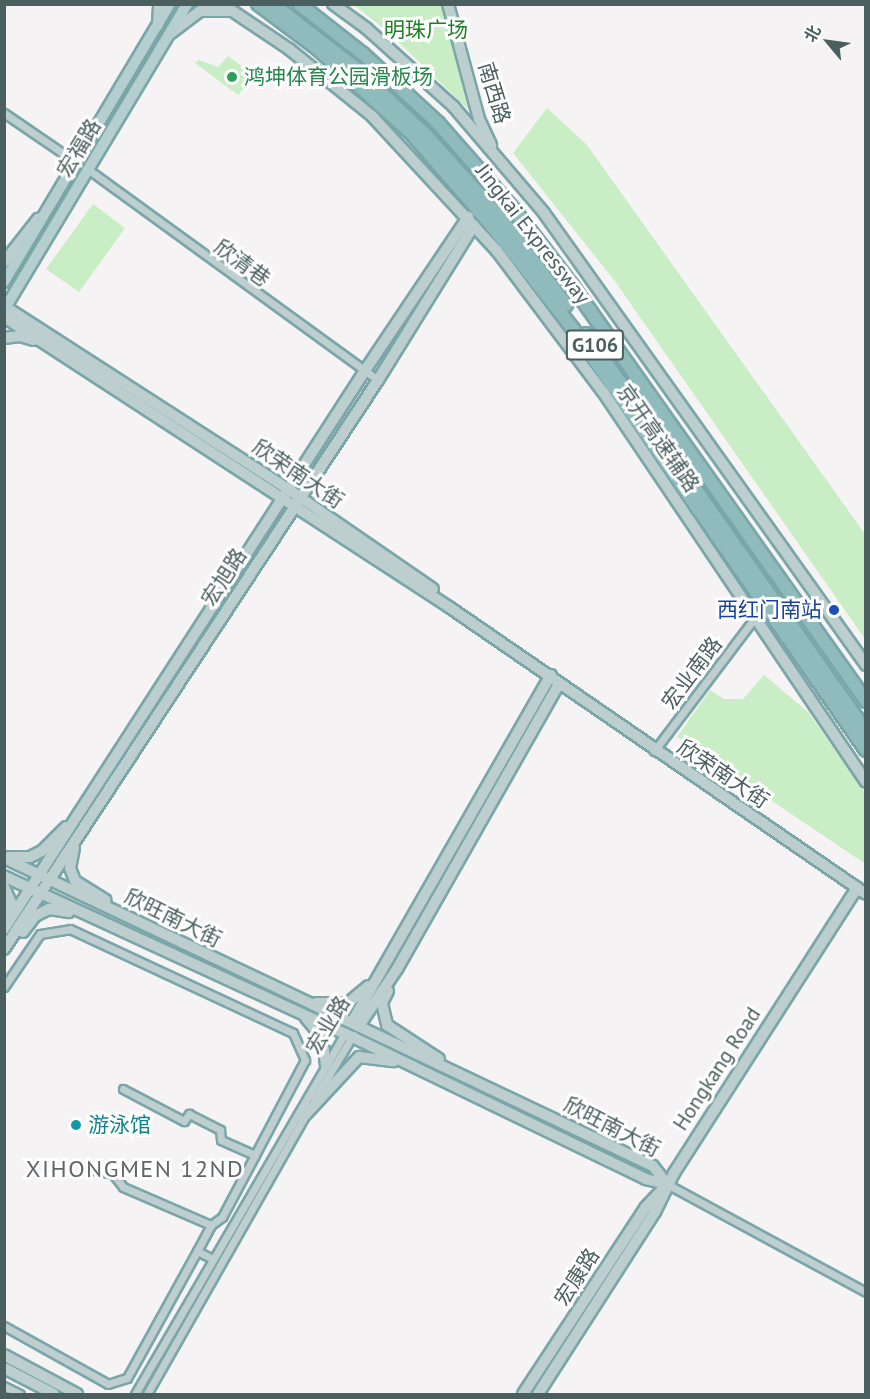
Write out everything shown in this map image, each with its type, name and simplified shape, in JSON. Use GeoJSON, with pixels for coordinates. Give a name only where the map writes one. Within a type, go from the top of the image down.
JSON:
{"type":"FeatureCollection","features":[{"type":"Feature","properties":{"kind":"highway"},"geometry":{"type":"LineString","coordinates":[[258,4],[318,48],[412,134],[492,226],[573,329],[866,750]]}},
{"type":"Feature","properties":{"kind":"highway","name":"Jingkai Expressway"},"geometry":{"type":"LineString","coordinates":[[273,4],[353,66],[425,134],[503,221],[621,381],[866,731]]}},
{"type":"Feature","properties":{"kind":"highway","name":"Jingkai Expressway"},"geometry":{"type":"LineString","coordinates":[[299,4],[363,54],[438,123],[515,211],[585,303],[866,701]]}},
{"type":"Feature","properties":{"kind":"highway"},"geometry":{"type":"LineString","coordinates":[[836,660],[866,695]]}},
{"type":"Feature","properties":{"kind":"main road","name":"宏福路"},"geometry":{"type":"LineString","coordinates":[[4,282],[170,4]]}},
{"type":"Feature","properties":{"kind":"main road","name":"宏福路"},"geometry":{"type":"LineString","coordinates":[[5,310],[187,4]]}},
{"type":"Feature","properties":{"kind":"street"},"geometry":{"type":"LineString","coordinates":[[158,26],[159,4]]}},
{"type":"Feature","properties":{"kind":"street","name":"京开高速辅路"},"geometry":{"type":"LineString","coordinates":[[222,4],[334,82],[386,130],[471,221],[542,307],[603,392],[757,615],[866,782]]}},
{"type":"Feature","properties":{"kind":"street","name":"京开高速辅路"},"geometry":{"type":"LineString","coordinates":[[333,4],[366,28],[453,105],[587,269],[866,665]]}},
{"type":"Feature","properties":{"kind":"street","name":"南西路"},"geometry":{"type":"LineString","coordinates":[[448,4],[479,119],[496,157]]}},
{"type":"Feature","properties":{"kind":"street"},"geometry":{"type":"LineString","coordinates":[[171,34],[200,11],[220,9],[236,13]]}},
{"type":"Feature","properties":{"kind":"street"},"geometry":{"type":"LineString","coordinates":[[4,113],[77,163]]}},
{"type":"Feature","properties":{"kind":"street","name":"欣清巷"},"geometry":{"type":"LineString","coordinates":[[89,170],[378,380]]}},
{"type":"Feature","properties":{"kind":"street"},"geometry":{"type":"LineString","coordinates":[[4,262],[52,203]]}},
{"type":"Feature","properties":{"kind":"street","name":"宏旭路"},"geometry":{"type":"LineString","coordinates":[[80,824],[288,489],[364,372],[471,221]]}},
{"type":"Feature","properties":{"kind":"street","name":"宏旭路"},"geometry":{"type":"LineString","coordinates":[[4,949],[45,877],[378,380],[471,221]]}},
{"type":"Feature","properties":{"kind":"street","name":"欣荣南大街"},"geometry":{"type":"LineString","coordinates":[[5,310],[45,344],[293,508],[449,607],[654,751],[861,891]]}},
{"type":"Feature","properties":{"kind":"street","name":"欣荣南大街"},"geometry":{"type":"LineString","coordinates":[[5,310],[288,489],[471,615],[553,680]]}},
{"type":"Feature","properties":{"kind":"street"},"geometry":{"type":"LineString","coordinates":[[4,339],[20,336],[45,344]]}},
{"type":"Feature","properties":{"kind":"street","name":"宏业南路"},"geometry":{"type":"LineString","coordinates":[[654,751],[757,615]]}},
{"type":"Feature","properties":{"kind":"street","name":"宏业路"},"geometry":{"type":"LineString","coordinates":[[356,1024],[395,950],[553,680]]}},
{"type":"Feature","properties":{"kind":"street","name":"宏业路"},"geometry":{"type":"LineString","coordinates":[[135,1395],[213,1259],[303,1114],[326,1066],[397,969],[553,680]]}},
{"type":"Feature","properties":{"kind":"street"},"geometry":{"type":"LineString","coordinates":[[4,857],[20,858],[42,851],[80,824]]}},
{"type":"Feature","properties":{"kind":"street"},"geometry":{"type":"LineString","coordinates":[[80,824],[71,854],[70,868],[75,881],[132,921]]}},
{"type":"Feature","properties":{"kind":"street","name":"欣旺南大街"},"geometry":{"type":"LineString","coordinates":[[4,857],[132,921],[356,1024],[653,1166],[667,1184]]}},
{"type":"Feature","properties":{"kind":"street","name":"欣旺南大街"},"geometry":{"type":"LineString","coordinates":[[4,876],[348,1035],[646,1179],[667,1184]]}},
{"type":"Feature","properties":{"kind":"street"},"geometry":{"type":"LineString","coordinates":[[4,887],[11,903],[4,922]]}},
{"type":"Feature","properties":{"kind":"street","name":"宏旭路"},"geometry":{"type":"LineString","coordinates":[[4,929],[36,891]]}},
{"type":"Feature","properties":{"kind":"street","name":"Hongkang Road"},"geometry":{"type":"LineString","coordinates":[[538,1395],[655,1212],[667,1184],[861,891]]}},
{"type":"Feature","properties":{"kind":"street"},"geometry":{"type":"LineString","coordinates":[[4,956],[35,916],[49,909],[86,915]]}},
{"type":"Feature","properties":{"kind":"street"},"geometry":{"type":"LineString","coordinates":[[4,987],[40,934],[70,928],[292,1033],[305,1060],[222,1217],[211,1225],[128,1378],[108,1384],[4,1326]]}},
{"type":"Feature","properties":{"kind":"street"},"geometry":{"type":"LineString","coordinates":[[304,1002],[336,1005],[357,998],[395,950]]}},
{"type":"Feature","properties":{"kind":"street"},"geometry":{"type":"LineString","coordinates":[[397,969],[382,1003],[383,1019],[395,1031],[459,1073]]}},
{"type":"Feature","properties":{"kind":"street"},"geometry":{"type":"LineString","coordinates":[[298,1012],[322,1037],[326,1066]]}},
{"type":"Feature","properties":{"kind":"street","name":"宏业路"},"geometry":{"type":"LineString","coordinates":[[147,1395],[348,1035]]}},
{"type":"Feature","properties":{"kind":"street"},"geometry":{"type":"LineString","coordinates":[[303,1114],[359,1057],[407,1063]]}},
{"type":"Feature","properties":{"kind":"street"},"geometry":{"type":"LineString","coordinates":[[123,1089],[184,1121],[189,1114],[220,1130],[221,1140],[255,1155]]}},
{"type":"Feature","properties":{"kind":"street"},"geometry":{"type":"LineString","coordinates":[[90,1169],[113,1174],[123,1187],[211,1225]]}},
{"type":"Feature","properties":{"kind":"street"},"geometry":{"type":"LineString","coordinates":[[667,1184],[866,1292]]}},
{"type":"Feature","properties":{"kind":"street","name":"宏康路"},"geometry":{"type":"LineString","coordinates":[[523,1395],[645,1208],[667,1184]]}},
{"type":"Feature","properties":{"kind":"street"},"geometry":{"type":"LineString","coordinates":[[197,1251],[213,1259]]}},
{"type":"Feature","properties":{"kind":"street"},"geometry":{"type":"LineString","coordinates":[[4,1355],[77,1395]]}},
{"type":"Feature","properties":{"kind":"street"},"geometry":{"type":"LineString","coordinates":[[4,1368],[54,1395]]}},
{"type":"Feature","properties":{"kind":"street"},"geometry":{"type":"LineString","coordinates":[[26,1380],[45,1385],[48,1380],[44,1376]]}},
{"type":"Feature","properties":{"kind":"street"},"geometry":{"type":"LineString","coordinates":[[4,1386],[20,1395]]}},
{"type":"Feature","properties":{"kind":"green space","name":"明珠广场"},"geometry":{"type":"Polygon","coordinates":[[[354,5],[447,5],[475,116],[389,33],[354,5]]]}},
{"type":"Feature","properties":{"kind":"green space","name":"鸿坤体育公园滑板场"},"geometry":{"type":"Polygon","coordinates":[[[228,56],[254,75],[238,95],[195,63],[199,60],[218,67],[228,56]]]}},
{"type":"Feature","properties":{"kind":"green space"},"geometry":{"type":"Polygon","coordinates":[[[547,108],[587,145],[865,534],[865,639],[614,280],[513,153],[547,108]]]}},
{"type":"Feature","properties":{"kind":"green space"},"geometry":{"type":"Polygon","coordinates":[[[93,204],[125,228],[79,292],[46,269],[93,204]]]}},
{"type":"Feature","properties":{"kind":"green space"},"geometry":{"type":"Polygon","coordinates":[[[764,675],[808,712],[865,793],[864,863],[677,737],[710,690],[724,699],[743,699],[764,675]]]}},
{"type":"Feature","properties":{"kind":"place","name":"鸿坤体育公园滑板场"},"geometry":{"type":"Point","coordinates":[232,77]}},
{"type":"Feature","properties":{"kind":"place","name":"西红门南站"},"geometry":{"type":"Point","coordinates":[834,610]}},
{"type":"Feature","properties":{"kind":"place","name":"游泳馆"},"geometry":{"type":"Point","coordinates":[76,1125]}},
{"type":"Feature","properties":{"kind":"district","name":"XIHONGMEN 12ND"},"geometry":{"type":"Point","coordinates":[135,1169]}}]}
